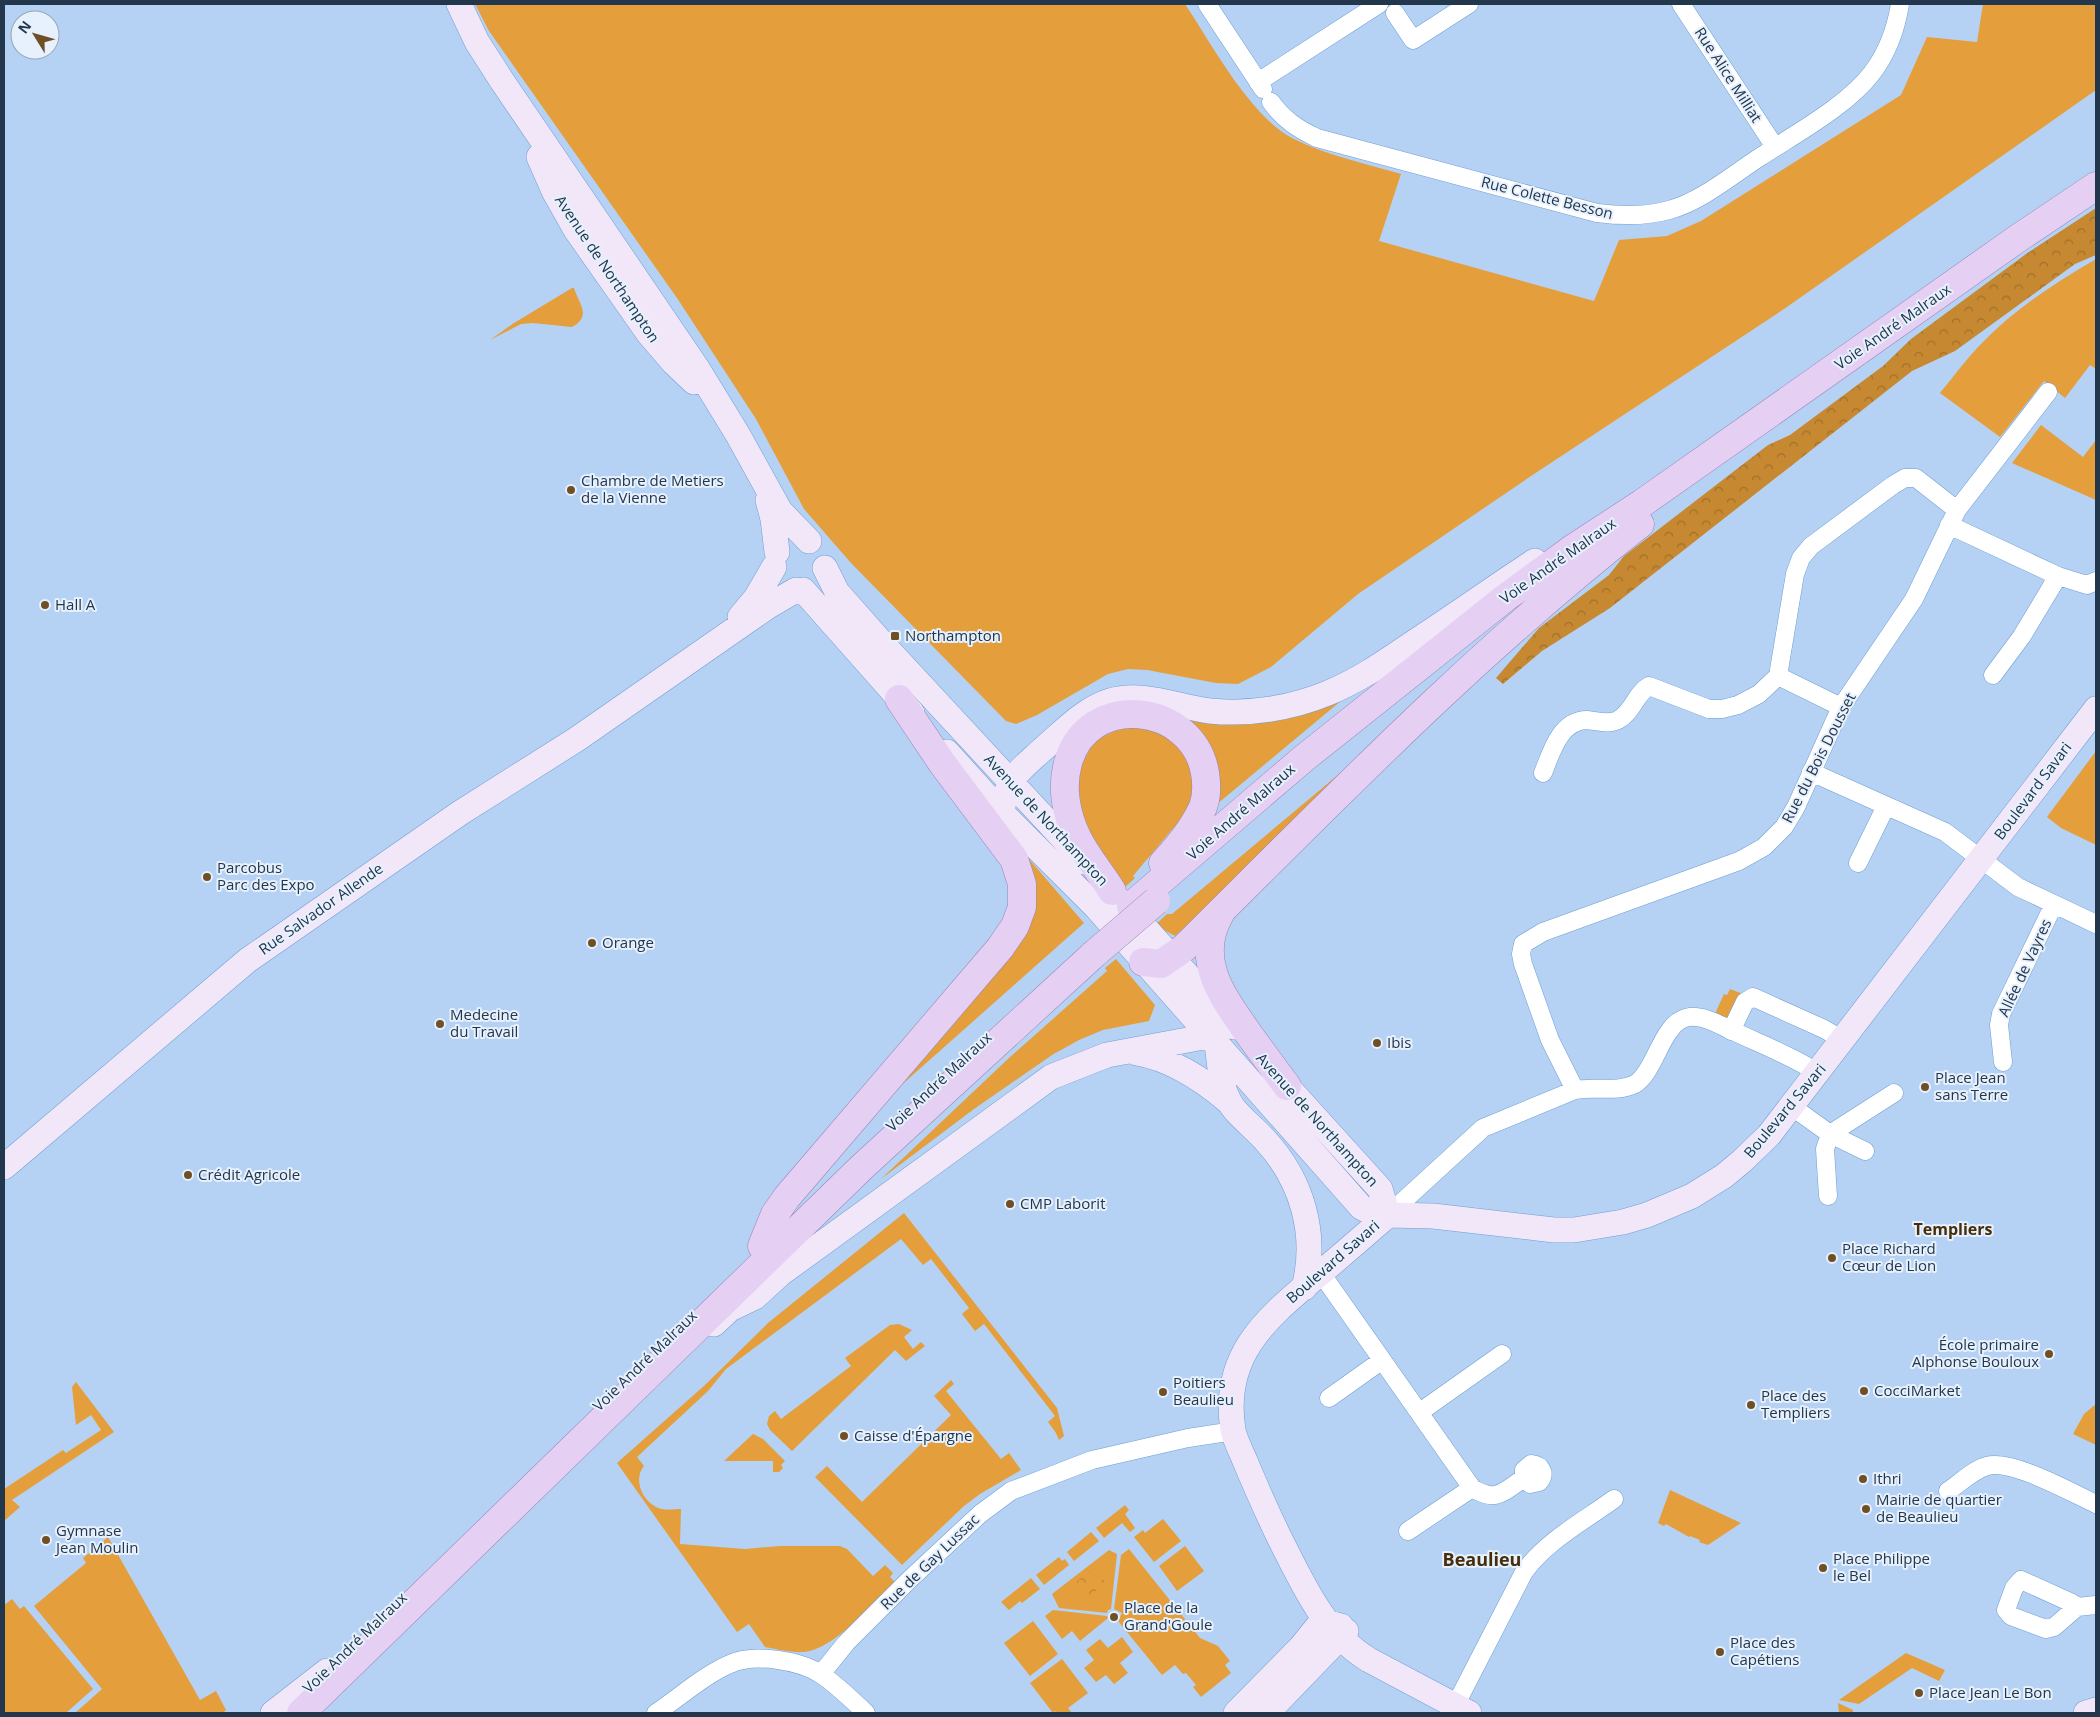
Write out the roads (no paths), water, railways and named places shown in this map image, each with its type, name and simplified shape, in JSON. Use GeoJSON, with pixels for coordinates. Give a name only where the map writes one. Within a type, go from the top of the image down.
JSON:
{"type":"FeatureCollection","features":[{"type":"Feature","properties":{"kind":"main road","name":"Voie André Malraux"},"geometry":{"type":"LineString","coordinates":[[332,1674],[660,1363],[1090,950],[1137,895],[1641,504],[1763,420],[2017,239],[2096,186]]}},
{"type":"Feature","properties":{"kind":"main road"},"geometry":{"type":"LineString","coordinates":[[1143,962],[1161,964],[1172,958],[1501,639],[1576,574],[1650,516],[1763,420]]}},
{"type":"Feature","properties":{"kind":"main road"},"geometry":{"type":"LineString","coordinates":[[762,1246],[775,1214],[788,1197],[1000,948],[1016,926],[1022,907],[1022,884],[1014,859],[942,763],[899,699]]}},
{"type":"Feature","properties":{"kind":"main road"},"geometry":{"type":"LineString","coordinates":[[1129,713],[1159,718],[1182,731],[1197,748],[1203,762],[1207,783],[1203,806],[1196,820],[1137,895],[1077,837],[1066,802],[1064,785],[1070,756],[1078,741],[1091,728],[1112,716],[1129,713]]}},
{"type":"Feature","properties":{"kind":"main road"},"geometry":{"type":"LineString","coordinates":[[1222,910],[1211,936],[1212,972],[1219,990],[1230,1007],[1286,1086]]}},
{"type":"Feature","properties":{"kind":"main road","name":"Voie André Malraux"},"geometry":{"type":"LineString","coordinates":[[301,1713],[332,1674],[762,1246],[1090,950]]}},
{"type":"Feature","properties":{"kind":"main road"},"geometry":{"type":"LineString","coordinates":[[308,1713],[332,1674]]}},
{"type":"Feature","properties":{"kind":"street","name":"Avenue de Northampton"},"geometry":{"type":"LineString","coordinates":[[441,4],[528,135],[554,192],[576,230],[603,250],[697,368],[785,517],[809,541]]}},
{"type":"Feature","properties":{"kind":"street","name":"Avenue de Northampton"},"geometry":{"type":"LineString","coordinates":[[459,4],[477,42],[603,250],[656,343],[728,419]]}},
{"type":"Feature","properties":{"kind":"street","name":"Rue Colette Besson"},"geometry":{"type":"LineString","coordinates":[[1207,4],[1280,114],[1296,128],[1317,138],[1597,213],[1628,216],[1669,210],[1701,196],[1848,99],[1871,75],[1887,52],[1900,4]]}},
{"type":"Feature","properties":{"kind":"street"},"geometry":{"type":"LineString","coordinates":[[1264,91],[1387,8],[1413,40],[1469,4]]}},
{"type":"Feature","properties":{"kind":"street","name":"Rue Alice Milliat"},"geometry":{"type":"LineString","coordinates":[[1681,4],[1775,147]]}},
{"type":"Feature","properties":{"kind":"street","name":"Rue du Bois Dousset"},"geometry":{"type":"LineString","coordinates":[[1575,1090],[1550,1040],[1523,964],[1521,954],[1524,944],[1543,932],[1730,864],[1757,852],[1771,841],[1784,827],[1796,807],[1841,707],[1914,599],[1953,518],[2048,392]]}},
{"type":"Feature","properties":{"kind":"street"},"geometry":{"type":"LineString","coordinates":[[1002,813],[1004,796],[1009,781],[1080,717],[1108,702],[1136,698],[1211,711],[1270,709],[1306,701],[1352,682],[1634,494],[1763,420]]}},
{"type":"Feature","properties":{"kind":"street"},"geometry":{"type":"LineString","coordinates":[[1543,773],[1559,738],[1566,728],[1585,720],[1605,723],[1618,720],[1630,710],[1649,686],[1702,707],[1722,709],[1738,706],[1753,698],[1778,676],[1795,574],[1801,558],[1811,546],[1905,478],[1916,478],[1953,518],[2058,576],[2086,585],[2096,581]]}},
{"type":"Feature","properties":{"kind":"street","name":"Avenue de Northampton"},"geometry":{"type":"LineString","coordinates":[[762,481],[773,519],[776,560]]}},
{"type":"Feature","properties":{"kind":"street"},"geometry":{"type":"LineString","coordinates":[[801,539],[809,541],[821,551],[825,568],[818,582],[799,590],[789,588],[779,580],[776,560],[783,545],[791,540],[801,539]]}},
{"type":"Feature","properties":{"kind":"street","name":"Rue Salvador Allende"},"geometry":{"type":"LineString","coordinates":[[662,680],[714,635],[743,614],[761,591],[776,560]]}},
{"type":"Feature","properties":{"kind":"street","name":"Avenue de Northampton"},"geometry":{"type":"LineString","coordinates":[[799,590],[824,614],[1002,813],[1096,907],[1361,1207],[1372,1213],[1388,1215],[1380,1189],[1172,958],[1137,895],[1009,781],[848,605],[837,592],[825,568]]}},
{"type":"Feature","properties":{"kind":"street"},"geometry":{"type":"LineString","coordinates":[[1993,675],[2022,636],[2058,576]]}},
{"type":"Feature","properties":{"kind":"street","name":"Rue Salvador Allende"},"geometry":{"type":"LineString","coordinates":[[4,1167],[248,960],[460,813],[555,754],[767,607],[799,590]]}},
{"type":"Feature","properties":{"kind":"street","name":"Rue Salvador Allende"},"geometry":{"type":"LineString","coordinates":[[662,680],[723,647],[776,612],[787,609],[803,609],[824,614]]}},
{"type":"Feature","properties":{"kind":"street"},"geometry":{"type":"LineString","coordinates":[[1778,676],[1841,707]]}},
{"type":"Feature","properties":{"kind":"street","name":"Boulevard Savari"},"geometry":{"type":"LineString","coordinates":[[1334,1628],[1280,1555],[1268,1514],[1234,1431],[1233,1385],[1244,1352],[1262,1325],[1388,1215],[1433,1216],[1554,1230],[1574,1230],[1623,1222],[1675,1204],[1724,1176],[1756,1148],[1818,1073],[2096,709]]}},
{"type":"Feature","properties":{"kind":"street","name":"Allée de Vayres"},"geometry":{"type":"LineString","coordinates":[[1811,772],[1945,832],[2018,887],[2096,924]]}},
{"type":"Feature","properties":{"kind":"street"},"geometry":{"type":"LineString","coordinates":[[1858,863],[1886,806]]}},
{"type":"Feature","properties":{"kind":"street","name":"Allée de Vayres"},"geometry":{"type":"LineString","coordinates":[[2003,1062],[1999,1025],[2001,1014],[2054,904]]}},
{"type":"Feature","properties":{"kind":"street"},"geometry":{"type":"LineString","coordinates":[[1124,1051],[1171,1026],[1186,1010],[1194,982]]}},
{"type":"Feature","properties":{"kind":"street"},"geometry":{"type":"LineString","coordinates":[[1731,1031],[1745,1002],[1753,997],[1824,1029],[1843,1040]]}},
{"type":"Feature","properties":{"kind":"street"},"geometry":{"type":"LineString","coordinates":[[1388,1215],[1483,1128],[1575,1090],[1620,1088],[1638,1082],[1646,1074],[1658,1048],[1670,1030],[1683,1019],[1699,1017],[1799,1062],[1818,1073]]}},
{"type":"Feature","properties":{"kind":"street"},"geometry":{"type":"LineString","coordinates":[[660,1363],[693,1344],[730,1309],[755,1297],[780,1274],[1051,1077],[1107,1055],[1124,1051],[1213,1041],[1229,1102]]}},
{"type":"Feature","properties":{"kind":"street"},"geometry":{"type":"LineString","coordinates":[[1124,1051],[1168,1062],[1202,1080],[1229,1102],[1285,1164],[1298,1192],[1306,1219],[1310,1239],[1309,1269],[1312,1280],[1381,1361],[1420,1412],[1472,1488],[1486,1496],[1491,1496],[1504,1491],[1524,1478]]}},
{"type":"Feature","properties":{"kind":"street"},"geometry":{"type":"LineString","coordinates":[[1828,1196],[1825,1149],[1830,1134],[1894,1093]]}},
{"type":"Feature","properties":{"kind":"street"},"geometry":{"type":"LineString","coordinates":[[1791,1106],[1830,1134],[1865,1151]]}},
{"type":"Feature","properties":{"kind":"street"},"geometry":{"type":"LineString","coordinates":[[1420,1412],[1502,1354]]}},
{"type":"Feature","properties":{"kind":"street"},"geometry":{"type":"LineString","coordinates":[[1329,1398],[1381,1361]]}},
{"type":"Feature","properties":{"kind":"street","name":"Rue de Gay Lussac"},"geometry":{"type":"LineString","coordinates":[[821,1674],[846,1643],[909,1580],[980,1514],[1005,1495],[1021,1486],[1092,1460],[1188,1438],[1234,1431]]}},
{"type":"Feature","properties":{"kind":"street"},"geometry":{"type":"LineString","coordinates":[[1948,1491],[1977,1470],[1995,1464],[2020,1470],[2096,1504]]}},
{"type":"Feature","properties":{"kind":"street"},"geometry":{"type":"LineString","coordinates":[[1408,1531],[1472,1488]]}},
{"type":"Feature","properties":{"kind":"street"},"geometry":{"type":"LineString","coordinates":[[1334,1628],[1354,1651],[1462,1710],[1524,1572],[1546,1548],[1614,1499]]}},
{"type":"Feature","properties":{"kind":"street"},"geometry":{"type":"LineString","coordinates":[[2077,1607],[2096,1605]]}},
{"type":"Feature","properties":{"kind":"street"},"geometry":{"type":"LineString","coordinates":[[1236,1713],[1300,1647],[1334,1628]]}},
{"type":"Feature","properties":{"kind":"street"},"geometry":{"type":"LineString","coordinates":[[1267,1713],[1334,1628]]}},
{"type":"Feature","properties":{"kind":"street"},"geometry":{"type":"LineString","coordinates":[[656,1713],[724,1667],[743,1660],[762,1659],[799,1665],[821,1674],[866,1713]]}},
{"type":"Feature","properties":{"kind":"street"},"geometry":{"type":"LineString","coordinates":[[273,1713],[332,1674]]}},
{"type":"Feature","properties":{"kind":"street","name":"Voie André Malraux"},"geometry":{"type":"LineString","coordinates":[[283,1713],[332,1674]]}},
{"type":"Feature","properties":{"kind":"street"},"geometry":{"type":"LineString","coordinates":[[2086,1713],[2096,1710]]}},
{"type":"Feature","properties":{"kind":"place","name":"Chambre de Metiers de la Vienne"},"geometry":{"type":"Point","coordinates":[571,490]}},
{"type":"Feature","properties":{"kind":"place","name":"Hall A"},"geometry":{"type":"Point","coordinates":[45,605]}},
{"type":"Feature","properties":{"kind":"place","name":"Northampton"},"geometry":{"type":"Point","coordinates":[895,636]}},
{"type":"Feature","properties":{"kind":"place","name":"Parcobus Parc des Expo"},"geometry":{"type":"Point","coordinates":[207,877]}},
{"type":"Feature","properties":{"kind":"place","name":"Orange"},"geometry":{"type":"Point","coordinates":[592,943]}},
{"type":"Feature","properties":{"kind":"place","name":"Medecine du Travail"},"geometry":{"type":"Point","coordinates":[440,1024]}},
{"type":"Feature","properties":{"kind":"place","name":"Ibis"},"geometry":{"type":"Point","coordinates":[1377,1043]}},
{"type":"Feature","properties":{"kind":"place","name":"Place Jean sans Terre"},"geometry":{"type":"Point","coordinates":[1925,1087]}},
{"type":"Feature","properties":{"kind":"place","name":"Crédit Agricole"},"geometry":{"type":"Point","coordinates":[188,1175]}},
{"type":"Feature","properties":{"kind":"place","name":"CMP Laborit"},"geometry":{"type":"Point","coordinates":[1010,1204]}},
{"type":"Feature","properties":{"kind":"place","name":"Place Richard Cœur de Lion"},"geometry":{"type":"Point","coordinates":[1832,1258]}},
{"type":"Feature","properties":{"kind":"place","name":"École primaire Alphonse Bouloux"},"geometry":{"type":"Point","coordinates":[2049,1354]}},
{"type":"Feature","properties":{"kind":"place","name":"CocciMarket"},"geometry":{"type":"Point","coordinates":[1864,1391]}},
{"type":"Feature","properties":{"kind":"place","name":"Poitiers Beaulieu"},"geometry":{"type":"Point","coordinates":[1163,1392]}},
{"type":"Feature","properties":{"kind":"place","name":"Place des Templiers"},"geometry":{"type":"Point","coordinates":[1751,1405]}},
{"type":"Feature","properties":{"kind":"place","name":"Caisse d'Épargne"},"geometry":{"type":"Point","coordinates":[844,1436]}},
{"type":"Feature","properties":{"kind":"place","name":"Ithri"},"geometry":{"type":"Point","coordinates":[1863,1479]}},
{"type":"Feature","properties":{"kind":"place","name":"Mairie de quartier de Beaulieu"},"geometry":{"type":"Point","coordinates":[1866,1509]}},
{"type":"Feature","properties":{"kind":"place","name":"Gymnase Jean Moulin"},"geometry":{"type":"Point","coordinates":[46,1540]}},
{"type":"Feature","properties":{"kind":"place","name":"Place Philippe le Bel"},"geometry":{"type":"Point","coordinates":[1823,1568]}},
{"type":"Feature","properties":{"kind":"place","name":"Place de la Grand'Goule"},"geometry":{"type":"Point","coordinates":[1114,1617]}},
{"type":"Feature","properties":{"kind":"place","name":"Place des Capétiens"},"geometry":{"type":"Point","coordinates":[1720,1652]}},
{"type":"Feature","properties":{"kind":"place","name":"Place Jean Le Bon"},"geometry":{"type":"Point","coordinates":[1919,1693]}},
{"type":"Feature","properties":{"kind":"district","name":"Templiers"},"geometry":{"type":"Point","coordinates":[1953,1229]}},
{"type":"Feature","properties":{"kind":"district","name":"Beaulieu"},"geometry":{"type":"Point","coordinates":[1482,1560]}}]}
